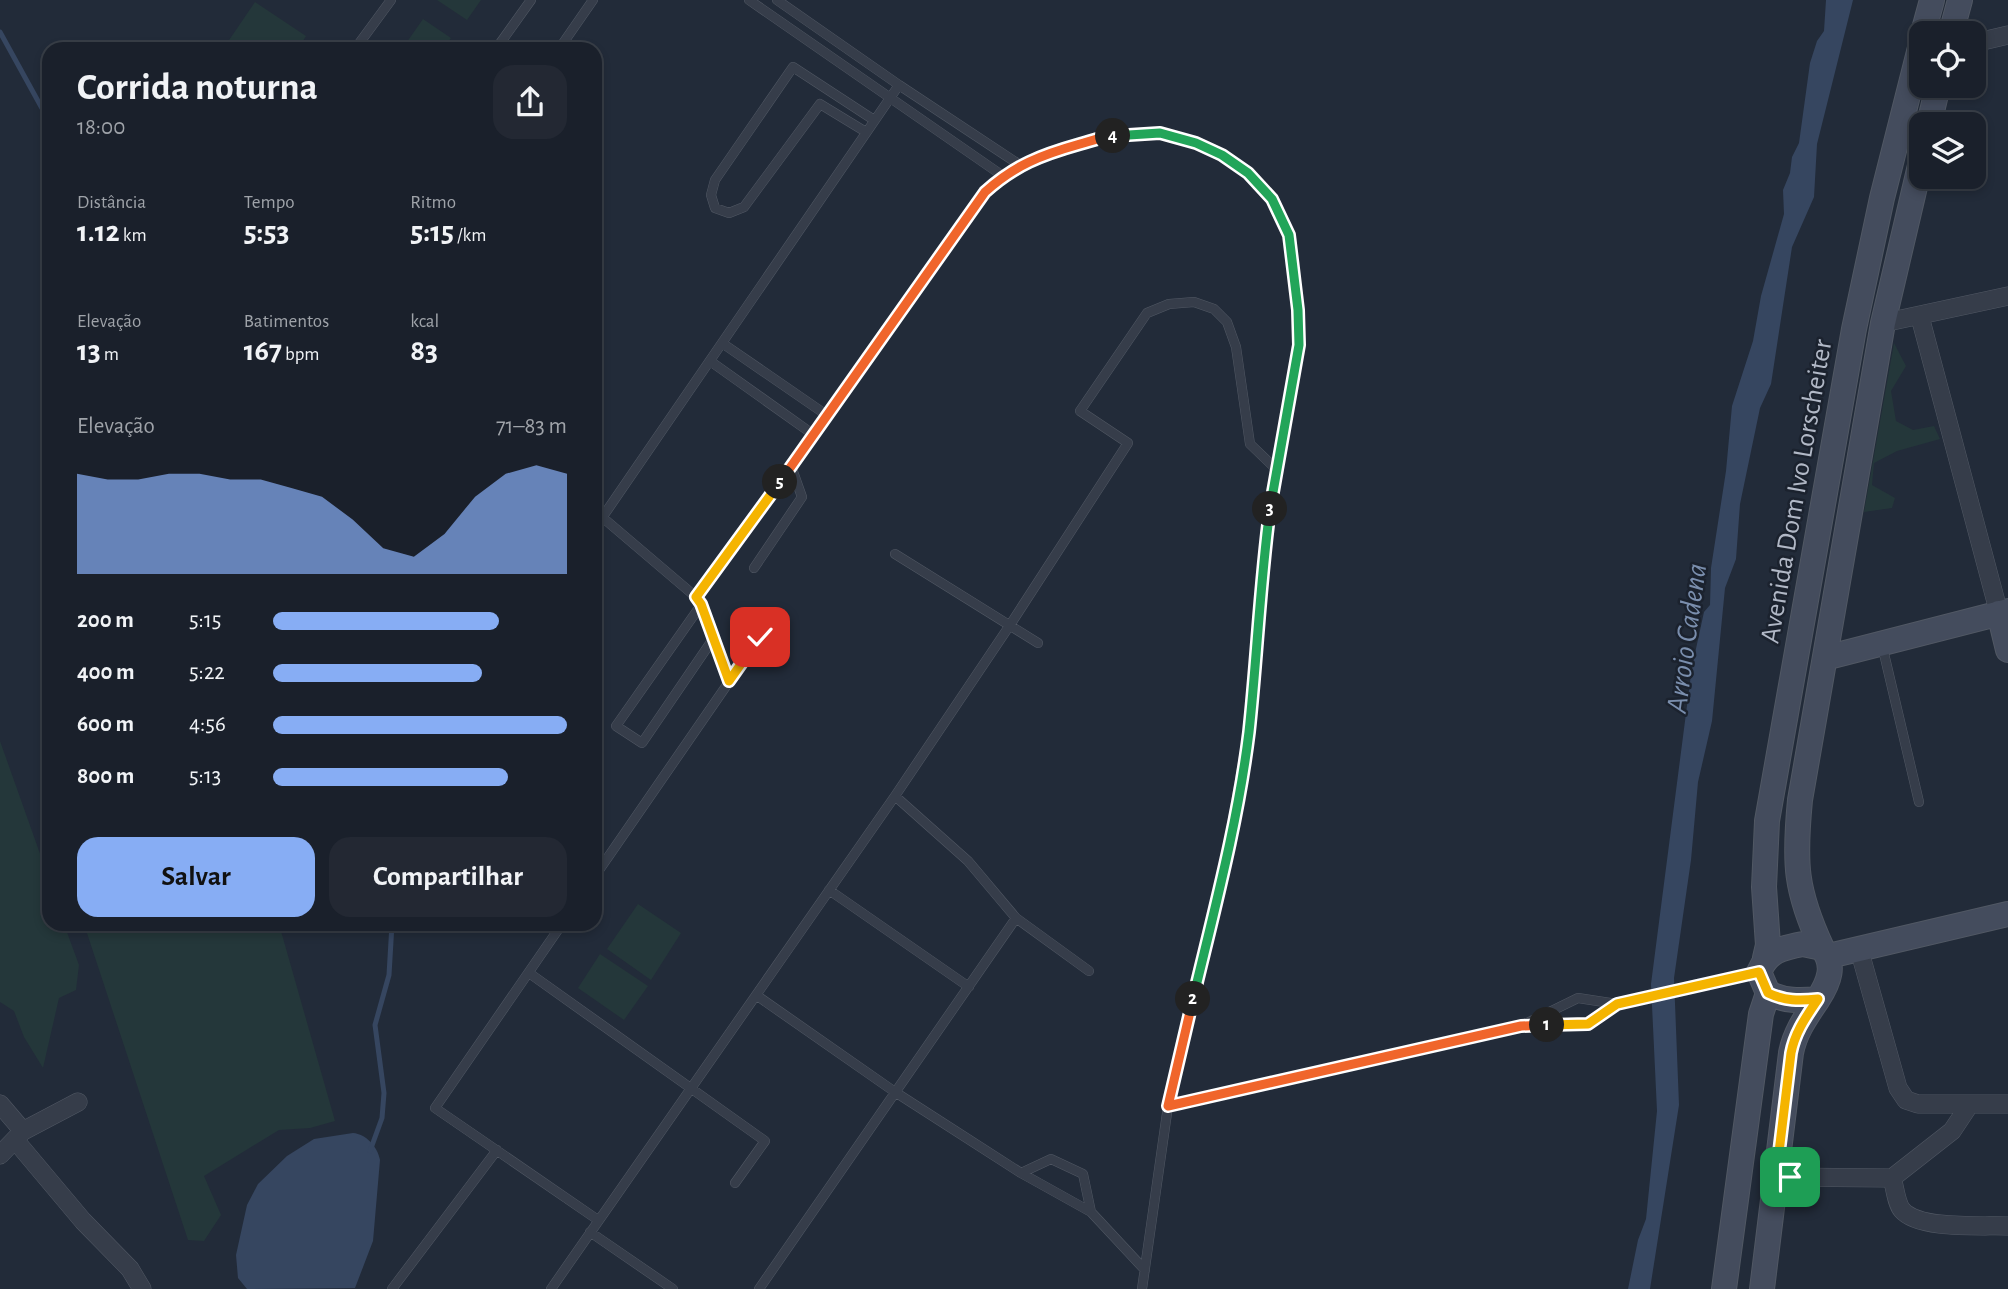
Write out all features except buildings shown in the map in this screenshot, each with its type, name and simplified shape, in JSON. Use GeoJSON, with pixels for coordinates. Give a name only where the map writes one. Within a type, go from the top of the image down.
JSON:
{"type":"FeatureCollection","features":[{"type":"Feature","properties":{"kind":"main road"},"geometry":{"type":"LineString","coordinates":[[1926,21],[1932,0]]}},
{"type":"Feature","properties":{"kind":"main road"},"geometry":{"type":"LineString","coordinates":[[1954,21],[1960,0]]}},
{"type":"Feature","properties":{"kind":"main road","name":"Avenida Dom Ivo Lorscheiter"},"geometry":{"type":"LineString","coordinates":[[1724,1289],[1768,945],[1764,887],[1768,821],[1854,329],[1882,198],[1909,91]]}},
{"type":"Feature","properties":{"kind":"main road","name":"Avenida Dom Ivo Lorscheiter"},"geometry":{"type":"LineString","coordinates":[[1762,1289],[1794,1040],[1802,1022],[1826,986],[1831,968],[1803,898],[1797,873],[1796,844],[1800,800],[1883,323],[1914,189]]}},
{"type":"Feature","properties":{"kind":"main road"},"geometry":{"type":"LineString","coordinates":[[1825,658],[2003,612],[2008,650]]}},
{"type":"Feature","properties":{"kind":"main road"},"geometry":{"type":"LineString","coordinates":[[1818,999],[1782,999],[1764,974],[1780,948],[1803,944],[1826,952],[1859,949],[2008,914]]}},
{"type":"Feature","properties":{"kind":"street"},"geometry":{"type":"LineString","coordinates":[[1986,40],[2008,35]]}},
{"type":"Feature","properties":{"kind":"street"},"geometry":{"type":"LineString","coordinates":[[1883,323],[2008,296]]}},
{"type":"Feature","properties":{"kind":"street"},"geometry":{"type":"LineString","coordinates":[[1920,317],[2003,612]]}},
{"type":"Feature","properties":{"kind":"street"},"geometry":{"type":"LineString","coordinates":[[1859,949],[1898,1088],[1906,1100],[1918,1104],[2008,1104]]}},
{"type":"Feature","properties":{"kind":"street"},"geometry":{"type":"LineString","coordinates":[[0,1155],[19,1135],[78,1102]]}},
{"type":"Feature","properties":{"kind":"street"},"geometry":{"type":"LineString","coordinates":[[0,1104],[19,1135],[83,1221],[130,1269],[142,1289]]}},
{"type":"Feature","properties":{"kind":"street"},"geometry":{"type":"LineString","coordinates":[[1776,1177],[1892,1178],[1952,1131],[1969,1104]]}},
{"type":"Feature","properties":{"kind":"street"},"geometry":{"type":"LineString","coordinates":[[1892,1178],[1901,1209],[1915,1219],[1942,1224],[2008,1226]]}},
{"type":"Feature","properties":{"kind":"lane"},"geometry":{"type":"LineString","coordinates":[[360,42],[391,0]]}},
{"type":"Feature","properties":{"kind":"lane"},"geometry":{"type":"LineString","coordinates":[[501,42],[531,0]]}},
{"type":"Feature","properties":{"kind":"lane"},"geometry":{"type":"LineString","coordinates":[[564,42],[593,0]]}},
{"type":"Feature","properties":{"kind":"lane"},"geometry":{"type":"LineString","coordinates":[[749,0],[1003,176]]}},
{"type":"Feature","properties":{"kind":"lane"},"geometry":{"type":"LineString","coordinates":[[777,0],[899,85],[1020,164]]}},
{"type":"Feature","properties":{"kind":"lane"},"geometry":{"type":"LineString","coordinates":[[866,132],[820,104],[744,207],[729,213],[715,208],[711,195],[715,180],[793,67],[874,121]]}},
{"type":"Feature","properties":{"kind":"lane"},"geometry":{"type":"LineString","coordinates":[[729,681],[698,601],[602,517],[899,85]]}},
{"type":"Feature","properties":{"kind":"lane"},"geometry":{"type":"LineString","coordinates":[[713,639],[642,743],[616,726],[698,601],[971,211],[985,192],[1003,176],[1020,164],[1051,152],[1106,137],[1160,133],[1196,143],[1222,155],[1248,173],[1272,199],[1289,235],[1299,345],[1276,469],[1263,562],[1248,733],[1229,842],[1168,1106],[1142,1289]]}},
{"type":"Feature","properties":{"kind":"lane"},"geometry":{"type":"LineString","coordinates":[[551,1289],[895,796],[1128,443],[1080,411],[1147,313],[1169,304],[1194,302],[1214,309],[1227,322],[1236,347],[1250,444],[1276,469]]}},
{"type":"Feature","properties":{"kind":"lane"},"geometry":{"type":"LineString","coordinates":[[722,343],[828,416]]}},
{"type":"Feature","properties":{"kind":"lane"},"geometry":{"type":"LineString","coordinates":[[710,361],[814,435]]}},
{"type":"Feature","properties":{"kind":"lane"},"geometry":{"type":"LineString","coordinates":[[754,568],[802,497],[791,467]]}},
{"type":"Feature","properties":{"kind":"lane"},"geometry":{"type":"LineString","coordinates":[[895,554],[1038,643]]}},
{"type":"Feature","properties":{"kind":"lane"},"geometry":{"type":"LineString","coordinates":[[602,866],[760,637]]}},
{"type":"Feature","properties":{"kind":"lane"},"geometry":{"type":"LineString","coordinates":[[1881,644],[1919,802]]}},
{"type":"Feature","properties":{"kind":"lane"},"geometry":{"type":"LineString","coordinates":[[895,796],[968,861],[1016,918],[1089,971]]}},
{"type":"Feature","properties":{"kind":"lane"},"geometry":{"type":"LineString","coordinates":[[829,890],[969,987]]}},
{"type":"Feature","properties":{"kind":"lane"},"geometry":{"type":"LineString","coordinates":[[760,1289],[1016,918]]}},
{"type":"Feature","properties":{"kind":"lane"},"geometry":{"type":"LineString","coordinates":[[557,931],[435,1108],[598,1220]]}},
{"type":"Feature","properties":{"kind":"lane"},"geometry":{"type":"LineString","coordinates":[[529,972],[765,1141],[735,1183]]}},
{"type":"Feature","properties":{"kind":"lane"},"geometry":{"type":"LineString","coordinates":[[1521,1026],[1578,998],[1617,1004],[1764,974]]}},
{"type":"Feature","properties":{"kind":"lane"},"geometry":{"type":"LineString","coordinates":[[756,995],[895,1092],[1021,1173],[1091,1212],[1145,1270]]}},
{"type":"Feature","properties":{"kind":"lane"},"geometry":{"type":"LineString","coordinates":[[1168,1106],[1521,1026],[1588,1024],[1617,1004]]}},
{"type":"Feature","properties":{"kind":"lane"},"geometry":{"type":"LineString","coordinates":[[392,1289],[497,1150]]}},
{"type":"Feature","properties":{"kind":"lane"},"geometry":{"type":"LineString","coordinates":[[1021,1173],[1051,1159],[1083,1174],[1091,1212]]}},
{"type":"Feature","properties":{"kind":"lane"},"geometry":{"type":"LineString","coordinates":[[590,1232],[662,1286],[673,1289]]}},
{"type":"Feature","properties":{"kind":"shaded area"},"geometry":{"type":"Polygon","coordinates":[[[437,0],[481,0],[467,20],[437,0]]]}},
{"type":"Feature","properties":{"kind":"shaded area"},"geometry":{"type":"Polygon","coordinates":[[[255,2],[306,36],[302,42],[228,42],[255,2]]]}},
{"type":"Feature","properties":{"kind":"shaded area"},"geometry":{"type":"Polygon","coordinates":[[[423,19],[451,38],[448,42],[407,42],[423,19]]]}},
{"type":"Feature","properties":{"kind":"shaded area"},"geometry":{"type":"Polygon","coordinates":[[[1894,343],[1906,366],[1891,391],[1896,421],[1913,430],[1934,426],[1940,439],[1897,451],[1874,463],[1872,485],[1895,498],[1892,508],[1864,512],[1894,343]]]}},
{"type":"Feature","properties":{"kind":"shaded area"},"geometry":{"type":"Polygon","coordinates":[[[0,741],[42,859],[42,931],[67,931],[79,965],[76,990],[59,998],[43,1068],[24,1037],[14,1011],[0,1002],[0,741]]]}},
{"type":"Feature","properties":{"kind":"shaded area"},"geometry":{"type":"Polygon","coordinates":[[[638,904],[681,933],[651,980],[607,949],[638,904]]]}},
{"type":"Feature","properties":{"kind":"shaded area"},"geometry":{"type":"Polygon","coordinates":[[[86,931],[281,931],[335,1121],[310,1128],[279,1130],[204,1176],[221,1215],[204,1241],[188,1240],[86,931]]]}},
{"type":"Feature","properties":{"kind":"shaded area"},"geometry":{"type":"Polygon","coordinates":[[[600,954],[648,986],[624,1020],[578,988],[600,954]]]}},
{"type":"Feature","properties":{"kind":"water","name":"Arroio Cadena"},"geometry":{"type":"Polygon","coordinates":[[[1826,0],[1853,0],[1817,144],[1814,197],[1792,247],[1771,384],[1760,408],[1740,504],[1736,559],[1725,588],[1712,721],[1698,782],[1691,860],[1674,978],[1679,1105],[1650,1289],[1628,1289],[1638,1240],[1646,1219],[1657,1111],[1651,984],[1692,667],[1704,612],[1710,605],[1711,568],[1726,471],[1732,406],[1753,341],[1761,296],[1784,214],[1783,190],[1790,173],[1792,157],[1799,143],[1810,63],[1817,41],[1824,31],[1826,0]]]}},
{"type":"Feature","properties":{"kind":"water"},"geometry":{"type":"Polygon","coordinates":[[[353,1133],[371,1142],[380,1160],[373,1241],[355,1288],[247,1289],[238,1278],[236,1255],[247,1205],[258,1184],[287,1156],[314,1139],[353,1133]]]}},
{"type":"Feature","properties":{"kind":"waterway"},"geometry":{"type":"LineString","coordinates":[[0,32],[42,108]]}},
{"type":"Feature","properties":{"kind":"waterway"},"geometry":{"type":"LineString","coordinates":[[370,1151],[382,1118],[384,1093],[375,1025],[389,975],[392,931]]}},
{"type":"Feature","properties":{"kind":"route"},"geometry":{"type":"LineString","coordinates":[[760,637],[729,681],[696,597],[985,192],[1020,164],[1051,152],[1106,137],[1160,133],[1196,143],[1222,155],[1248,173],[1272,199],[1289,235],[1298,310],[1299,345],[1276,469],[1263,562],[1248,733],[1229,842],[1168,1106],[1521,1026],[1588,1024],[1617,1004],[1759,972],[1768,993],[1782,999],[1818,999],[1802,1022],[1791,1053],[1776,1177],[1790,1177]]}}]}
